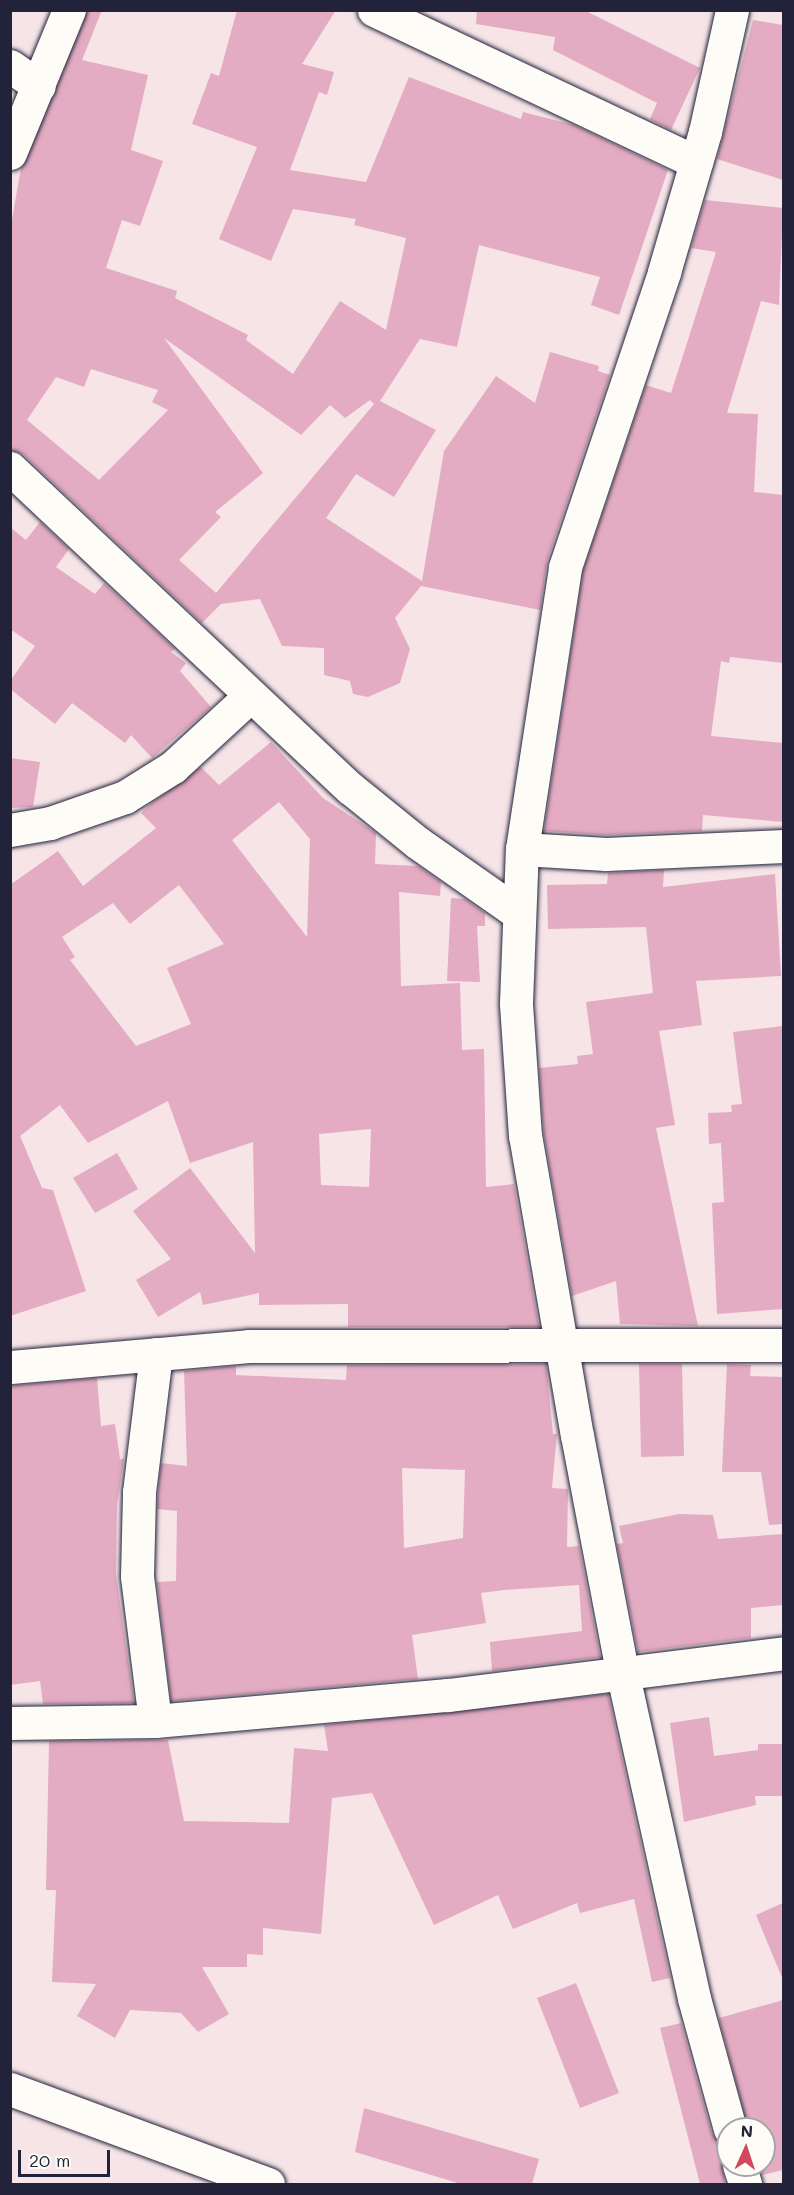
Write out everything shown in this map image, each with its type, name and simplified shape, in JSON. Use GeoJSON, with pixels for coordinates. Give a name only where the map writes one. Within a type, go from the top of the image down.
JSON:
{"type":"FeatureCollection","features":[{"type":"Feature","properties":{"kind":"street"},"geometry":{"type":"LineString","coordinates":[[10,153],[69,10]]}},
{"type":"Feature","properties":{"kind":"street"},"geometry":{"type":"LineString","coordinates":[[374,10],[696,162]]}},
{"type":"Feature","properties":{"kind":"street"},"geometry":{"type":"LineString","coordinates":[[727,2117],[694,1998],[622,1671],[525,1136],[518,1068],[518,914],[522,849],[565,567],[696,162],[732,10]]}},
{"type":"Feature","properties":{"kind":"street"},"geometry":{"type":"LineString","coordinates":[[10,66],[39,86]]}},
{"type":"Feature","properties":{"kind":"street"},"geometry":{"type":"LineString","coordinates":[[10,468],[250,696],[418,843],[518,914]]}},
{"type":"Feature","properties":{"kind":"street"},"geometry":{"type":"LineString","coordinates":[[10,830],[50,823],[125,797],[173,767],[250,696]]}},
{"type":"Feature","properties":{"kind":"street"},"geometry":{"type":"LineString","coordinates":[[522,849],[606,854],[783,846]]}},
{"type":"Feature","properties":{"kind":"street"},"geometry":{"type":"LineString","coordinates":[[10,1367],[249,1346],[783,1345]]}},
{"type":"Feature","properties":{"kind":"street"},"geometry":{"type":"LineString","coordinates":[[155,1721],[137,1576],[138,1491],[156,1354]]}},
{"type":"Feature","properties":{"kind":"street"},"geometry":{"type":"LineString","coordinates":[[10,1723],[155,1721],[448,1695],[622,1671],[783,1653]]}},
{"type":"Feature","properties":{"kind":"street"},"geometry":{"type":"LineString","coordinates":[[14,2090],[268,2184]]}},
{"type":"Feature","properties":{"kind":"building"},"geometry":{"type":"Polygon","coordinates":[[[87,10],[102,10],[82,60],[148,75],[131,150],[163,161],[140,226],[122,220],[106,268],[177,291],[175,298],[248,335],[246,340],[293,374],[340,301],[386,330],[406,238],[354,225],[356,219],[293,209],[271,261],[219,239],[257,147],[192,124],[211,73],[219,76],[237,10],[336,10],[302,64],[334,72],[327,95],[319,92],[290,170],[366,182],[409,77],[521,119],[523,112],[574,125],[668,170],[619,315],[591,305],[600,277],[479,245],[457,347],[420,339],[380,401],[436,430],[394,497],[356,474],[326,518],[422,581],[444,451],[496,376],[535,403],[550,352],[599,366],[598,371],[610,375],[547,561],[540,610],[421,586],[395,618],[410,649],[400,683],[368,697],[353,694],[350,681],[324,675],[324,648],[282,646],[260,599],[221,604],[202,623],[23,454],[10,450],[10,231],[21,168],[87,10]],[[164,338],[263,473],[215,512],[221,517],[179,560],[216,593],[374,404],[370,400],[345,418],[330,405],[301,435],[164,338]],[[91,369],[84,387],[56,377],[27,420],[99,480],[168,410],[152,402],[158,390],[91,369]]]}},
{"type":"Feature","properties":{"kind":"building"},"geometry":{"type":"Polygon","coordinates":[[[477,10],[584,10],[700,68],[671,130],[650,119],[657,103],[553,50],[555,37],[476,24],[477,10]]]}},
{"type":"Feature","properties":{"kind":"building"},"geometry":{"type":"Polygon","coordinates":[[[753,20],[783,25],[783,180],[717,159],[753,20]]]}},
{"type":"Feature","properties":{"kind":"building"},"geometry":{"type":"Polygon","coordinates":[[[705,200],[783,208],[779,305],[761,301],[727,413],[758,414],[754,492],[783,495],[783,663],[730,657],[729,663],[721,661],[711,736],[783,743],[783,822],[703,815],[702,831],[606,835],[544,831],[583,571],[646,385],[671,393],[716,252],[691,248],[705,200]]]}},
{"type":"Feature","properties":{"kind":"building"},"geometry":{"type":"Polygon","coordinates":[[[40,522],[69,549],[56,567],[95,594],[104,583],[175,649],[171,652],[186,663],[180,671],[211,707],[152,758],[131,735],[125,743],[72,703],[55,724],[10,689],[10,681],[35,646],[10,629],[10,527],[26,540],[40,522]]]}},
{"type":"Feature","properties":{"kind":"building"},"geometry":{"type":"Polygon","coordinates":[[[271,742],[323,798],[376,833],[375,864],[418,866],[441,882],[440,896],[399,892],[401,986],[460,983],[462,1050],[484,1049],[486,1187],[514,1184],[539,1327],[348,1327],[348,1304],[259,1305],[259,1293],[203,1305],[200,1292],[158,1317],[136,1280],[171,1259],[133,1211],[190,1168],[255,1253],[253,1142],[190,1163],[168,1101],[88,1143],[60,1105],[20,1136],[42,1188],[53,1190],[86,1291],[10,1316],[10,885],[58,851],[83,886],[156,828],[141,813],[153,802],[201,767],[219,785],[271,742]],[[279,802],[232,840],[307,937],[310,839],[279,802]],[[179,885],[130,924],[113,903],[62,937],[75,957],[70,960],[136,1046],[191,1024],[167,968],[224,944],[179,885]],[[371,1129],[319,1134],[321,1185],[369,1187],[371,1129]]]}},
{"type":"Feature","properties":{"kind":"building"},"geometry":{"type":"Polygon","coordinates":[[[10,758],[40,762],[33,807],[10,808],[10,758]]]}},
{"type":"Feature","properties":{"kind":"building"},"geometry":{"type":"Polygon","coordinates":[[[664,870],[663,887],[775,874],[781,976],[696,981],[702,1025],[659,1031],[675,1125],[656,1128],[698,1326],[620,1324],[616,1281],[572,1296],[544,1134],[539,1068],[578,1064],[577,1056],[593,1054],[586,1002],[653,993],[646,927],[548,929],[547,885],[607,884],[608,873],[664,870]]]}},
{"type":"Feature","properties":{"kind":"building"},"geometry":{"type":"Polygon","coordinates":[[[451,898],[465,899],[485,913],[485,926],[477,926],[480,982],[447,981],[451,898]]]}},
{"type":"Feature","properties":{"kind":"building"},"geometry":{"type":"Polygon","coordinates":[[[783,1026],[783,1309],[717,1314],[712,1203],[724,1202],[721,1143],[709,1144],[708,1113],[732,1112],[731,1105],[742,1104],[733,1032],[783,1026]]]}},
{"type":"Feature","properties":{"kind":"building"},"geometry":{"type":"Polygon","coordinates":[[[117,1153],[138,1189],[95,1213],[73,1178],[117,1153]]]}},
{"type":"Feature","properties":{"kind":"building"},"geometry":{"type":"Polygon","coordinates":[[[546,1364],[553,1434],[557,1434],[552,1488],[568,1489],[567,1547],[579,1546],[600,1657],[492,1671],[490,1642],[582,1631],[579,1585],[504,1590],[481,1593],[486,1623],[412,1635],[418,1679],[171,1701],[157,1582],[176,1581],[177,1511],[157,1509],[161,1463],[187,1466],[184,1371],[236,1366],[236,1375],[346,1380],[347,1365],[546,1364]],[[402,1468],[404,1548],[463,1538],[465,1470],[402,1468]]]}},
{"type":"Feature","properties":{"kind":"building"},"geometry":{"type":"Polygon","coordinates":[[[639,1364],[682,1364],[684,1456],[641,1457],[639,1364]]]}},
{"type":"Feature","properties":{"kind":"building"},"geometry":{"type":"Polygon","coordinates":[[[727,1364],[751,1365],[750,1376],[783,1377],[783,1524],[769,1525],[761,1472],[722,1472],[727,1364]]]}},
{"type":"Feature","properties":{"kind":"building"},"geometry":{"type":"Polygon","coordinates":[[[97,1378],[101,1426],[115,1424],[120,1459],[124,1459],[117,1505],[116,1574],[134,1703],[43,1704],[40,1681],[10,1685],[10,1386],[97,1378]]]}},
{"type":"Feature","properties":{"kind":"building"},"geometry":{"type":"Polygon","coordinates":[[[679,1514],[713,1515],[718,1539],[783,1534],[783,1605],[751,1608],[751,1638],[638,1652],[617,1544],[623,1543],[619,1526],[679,1514]]]}},
{"type":"Feature","properties":{"kind":"building"},"geometry":{"type":"Polygon","coordinates":[[[608,1694],[670,1978],[652,1982],[634,1899],[580,1913],[577,1903],[513,1929],[498,1895],[434,1925],[372,1793],[332,1798],[321,1934],[263,1928],[263,1955],[247,1954],[247,1967],[202,1967],[229,2014],[198,2032],[181,2013],[130,2010],[115,2038],[77,2016],[96,1984],[52,1982],[56,1890],[46,1890],[49,1741],[168,1740],[184,1821],[289,1823],[294,1748],[328,1751],[324,1725],[608,1694]]]}},
{"type":"Feature","properties":{"kind":"building"},"geometry":{"type":"Polygon","coordinates":[[[709,1717],[714,1756],[758,1750],[758,1744],[783,1744],[783,1796],[755,1796],[756,1805],[684,1822],[670,1723],[709,1717]]]}},
{"type":"Feature","properties":{"kind":"building"},"geometry":{"type":"Polygon","coordinates":[[[783,1903],[783,1980],[756,1915],[783,1903]]]}},
{"type":"Feature","properties":{"kind":"building"},"geometry":{"type":"Polygon","coordinates":[[[576,1983],[619,2093],[580,2108],[537,1998],[576,1983]]]}},
{"type":"Feature","properties":{"kind":"building"},"geometry":{"type":"Polygon","coordinates":[[[783,2000],[783,2170],[776,2172],[776,2117],[745,2117],[719,2018],[783,2000]]]}},
{"type":"Feature","properties":{"kind":"building"},"geometry":{"type":"Polygon","coordinates":[[[681,2023],[712,2134],[716,2137],[716,2177],[724,2177],[725,2184],[700,2184],[660,2028],[681,2023]]]}},
{"type":"Feature","properties":{"kind":"building"},"geometry":{"type":"Polygon","coordinates":[[[364,2108],[539,2159],[532,2184],[461,2184],[355,2152],[364,2108]]]}}]}
